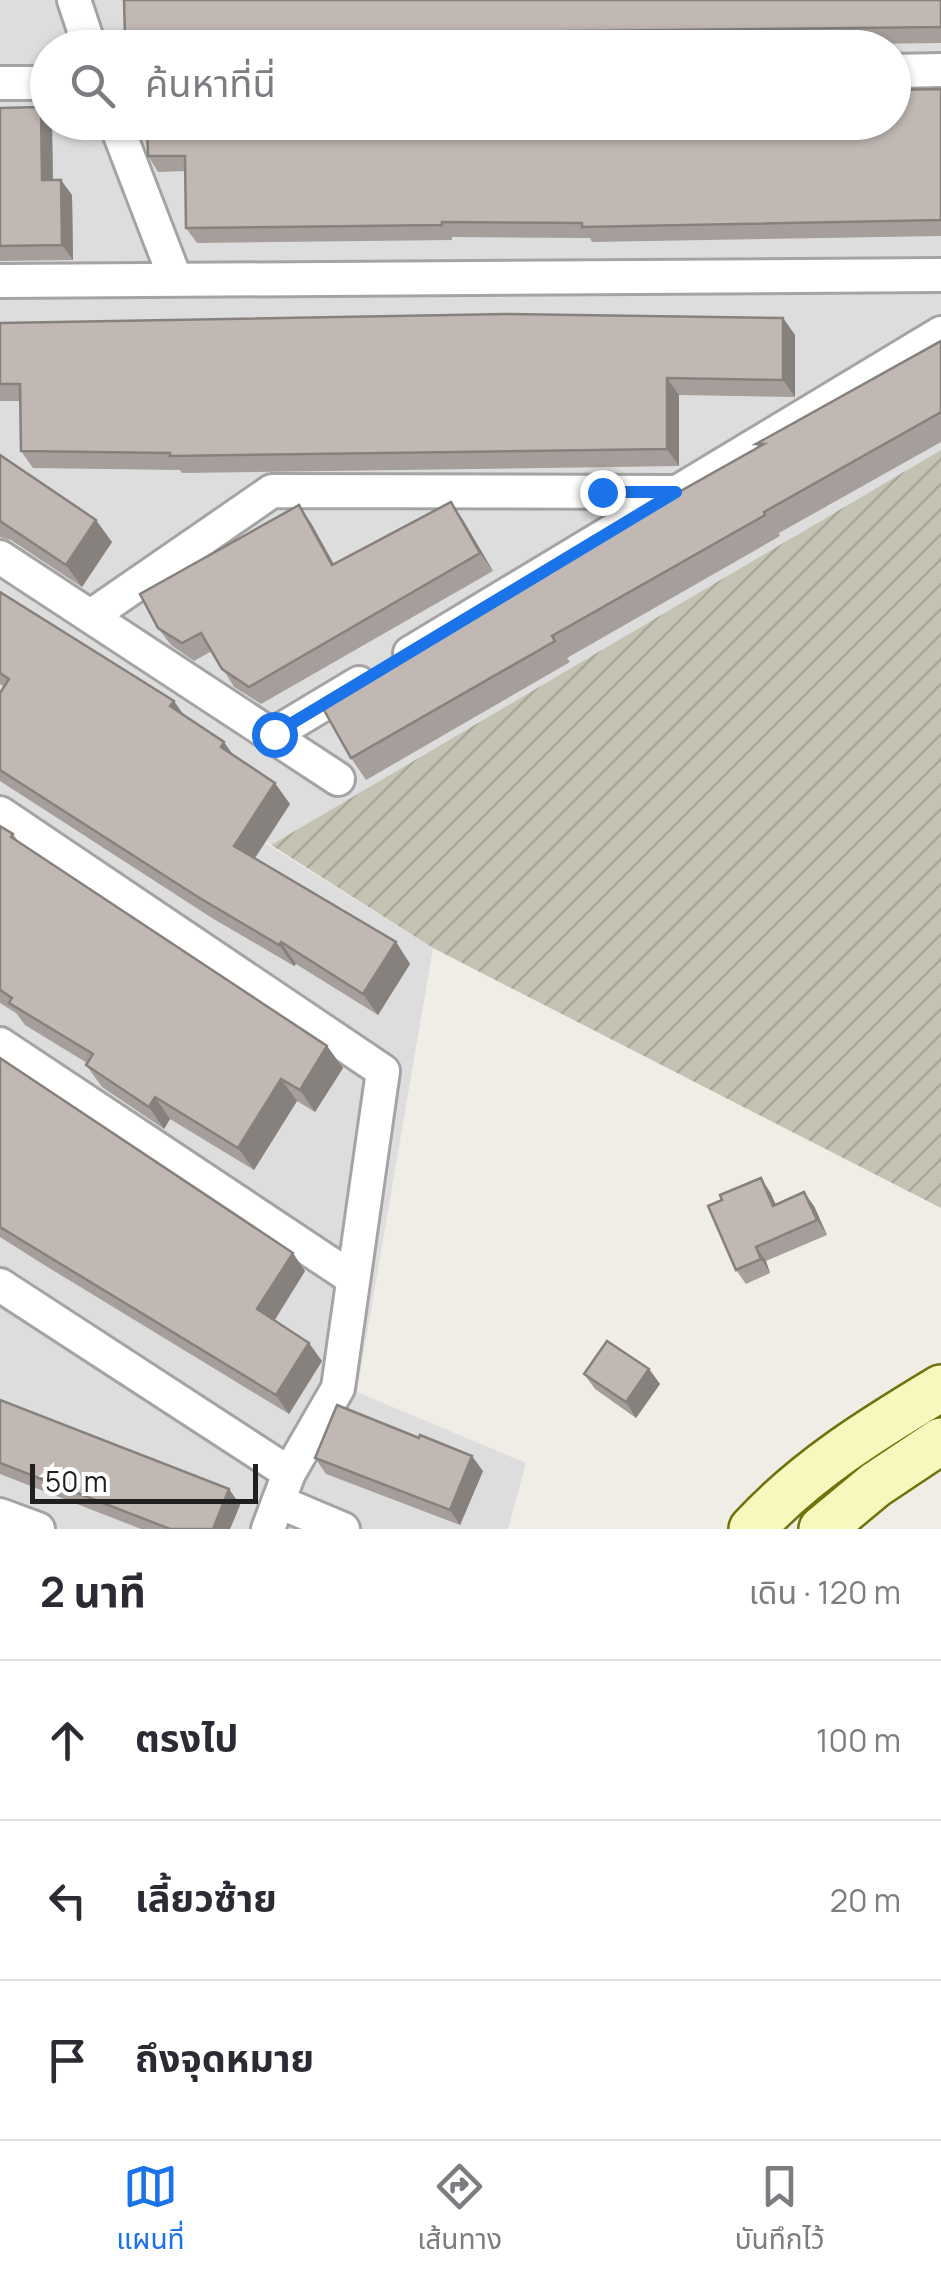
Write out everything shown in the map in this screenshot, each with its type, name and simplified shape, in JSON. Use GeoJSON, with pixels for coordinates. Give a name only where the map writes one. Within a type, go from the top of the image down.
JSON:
{"type":"FeatureCollection","features":[{"type":"Feature","properties":{"kind":"main road"},"geometry":{"type":"LineString","coordinates":[[752,1529],[822,1465],[941,1388]]}},
{"type":"Feature","properties":{"kind":"main road"},"geometry":{"type":"LineString","coordinates":[[822,1529],[875,1485],[941,1441]]}},
{"type":"Feature","properties":{"kind":"street"},"geometry":{"type":"LineString","coordinates":[[74,0],[84,30]]}},
{"type":"Feature","properties":{"kind":"street"},"geometry":{"type":"LineString","coordinates":[[911,71],[941,70]]}},
{"type":"Feature","properties":{"kind":"street"},"geometry":{"type":"LineString","coordinates":[[0,84],[30,83]]}},
{"type":"Feature","properties":{"kind":"street"},"geometry":{"type":"LineString","coordinates":[[122,140],[175,278]]}},
{"type":"Feature","properties":{"kind":"street"},"geometry":{"type":"LineString","coordinates":[[0,280],[941,275]]}},
{"type":"Feature","properties":{"kind":"street"},"geometry":{"type":"LineString","coordinates":[[274,734],[941,332]]}},
{"type":"Feature","properties":{"kind":"street"},"geometry":{"type":"LineString","coordinates":[[91,616],[272,491],[676,492]]}},
{"type":"Feature","properties":{"kind":"street"},"geometry":{"type":"LineString","coordinates":[[0,557],[338,779]]}},
{"type":"Feature","properties":{"kind":"street"},"geometry":{"type":"LineString","coordinates":[[0,813],[383,1071],[338,1388],[279,1501]]}},
{"type":"Feature","properties":{"kind":"street"},"geometry":{"type":"LineString","coordinates":[[0,1044],[352,1278]]}},
{"type":"Feature","properties":{"kind":"street"},"geometry":{"type":"LineString","coordinates":[[0,1285],[279,1501],[343,1529]]}},
{"type":"Feature","properties":{"kind":"street"},"geometry":{"type":"LineString","coordinates":[[0,1515],[38,1529]]}},
{"type":"Feature","properties":{"kind":"shaded area"},"geometry":{"type":"Polygon","coordinates":[[[0,0],[941,0],[941,450],[271,845],[0,672],[0,0]]]}},
{"type":"Feature","properties":{"kind":"shaded area"},"geometry":{"type":"Polygon","coordinates":[[[941,450],[941,1208],[433,948],[271,845],[941,450]]]}},
{"type":"Feature","properties":{"kind":"shaded area"},"geometry":{"type":"Polygon","coordinates":[[[0,677],[433,948],[357,1392],[526,1463],[508,1529],[0,1529],[0,677]]]}},
{"type":"Feature","properties":{"kind":"building"},"geometry":{"type":"Polygon","coordinates":[[[124,0],[941,0],[941,27],[125,30],[124,0]]]}},
{"type":"Feature","properties":{"kind":"building"},"geometry":{"type":"Polygon","coordinates":[[[941,89],[941,220],[582,227],[582,223],[442,222],[186,228],[185,156],[148,156],[148,140],[911,140],[911,90],[941,89]]]}},
{"type":"Feature","properties":{"kind":"building"},"geometry":{"type":"Polygon","coordinates":[[[30,107],[30,140],[41,140],[42,180],[61,180],[62,245],[0,246],[0,108],[30,107]]]}},
{"type":"Feature","properties":{"kind":"building"},"geometry":{"type":"Polygon","coordinates":[[[507,314],[783,318],[783,380],[667,378],[667,449],[170,456],[21,451],[20,384],[0,384],[0,323],[507,314]]]}},
{"type":"Feature","properties":{"kind":"building"},"geometry":{"type":"Polygon","coordinates":[[[941,341],[941,412],[552,636],[555,641],[351,758],[320,703],[533,581],[530,576],[764,444],[756,444],[941,341]]]}},
{"type":"Feature","properties":{"kind":"building"},"geometry":{"type":"Polygon","coordinates":[[[0,455],[96,520],[66,565],[0,521],[0,455]]]}},
{"type":"Feature","properties":{"kind":"building"},"geometry":{"type":"Polygon","coordinates":[[[451,502],[480,553],[249,687],[222,669],[201,633],[182,643],[158,628],[140,594],[299,505],[332,565],[451,502]]]}},
{"type":"Feature","properties":{"kind":"building"},"geometry":{"type":"Polygon","coordinates":[[[0,592],[174,701],[170,706],[275,783],[234,846],[396,942],[363,994],[281,942],[279,945],[198,897],[0,770],[0,693],[9,679],[0,673],[0,592]]]}},
{"type":"Feature","properties":{"kind":"building"},"geometry":{"type":"Polygon","coordinates":[[[0,826],[327,1046],[300,1090],[281,1079],[238,1148],[155,1097],[149,1107],[86,1065],[93,1054],[9,1003],[12,998],[0,990],[0,826]]]}},
{"type":"Feature","properties":{"kind":"building"},"geometry":{"type":"Polygon","coordinates":[[[0,1058],[293,1253],[257,1309],[309,1343],[276,1395],[0,1227],[0,1058]]]}},
{"type":"Feature","properties":{"kind":"building"},"geometry":{"type":"Polygon","coordinates":[[[761,1178],[773,1206],[804,1192],[817,1220],[756,1247],[761,1259],[736,1270],[708,1206],[722,1200],[720,1195],[761,1178]]]}},
{"type":"Feature","properties":{"kind":"building"},"geometry":{"type":"Polygon","coordinates":[[[607,1341],[649,1369],[626,1402],[584,1374],[607,1341]]]}},
{"type":"Feature","properties":{"kind":"building"},"geometry":{"type":"Polygon","coordinates":[[[0,1400],[229,1489],[213,1529],[170,1529],[0,1463],[0,1400]]]}},
{"type":"Feature","properties":{"kind":"building"},"geometry":{"type":"Polygon","coordinates":[[[337,1405],[472,1456],[450,1510],[315,1458],[337,1405]]]}},
{"type":"Feature","properties":{"kind":"route"},"geometry":{"type":"LineString","coordinates":[[274,734],[676,492],[602,492]]}}]}
